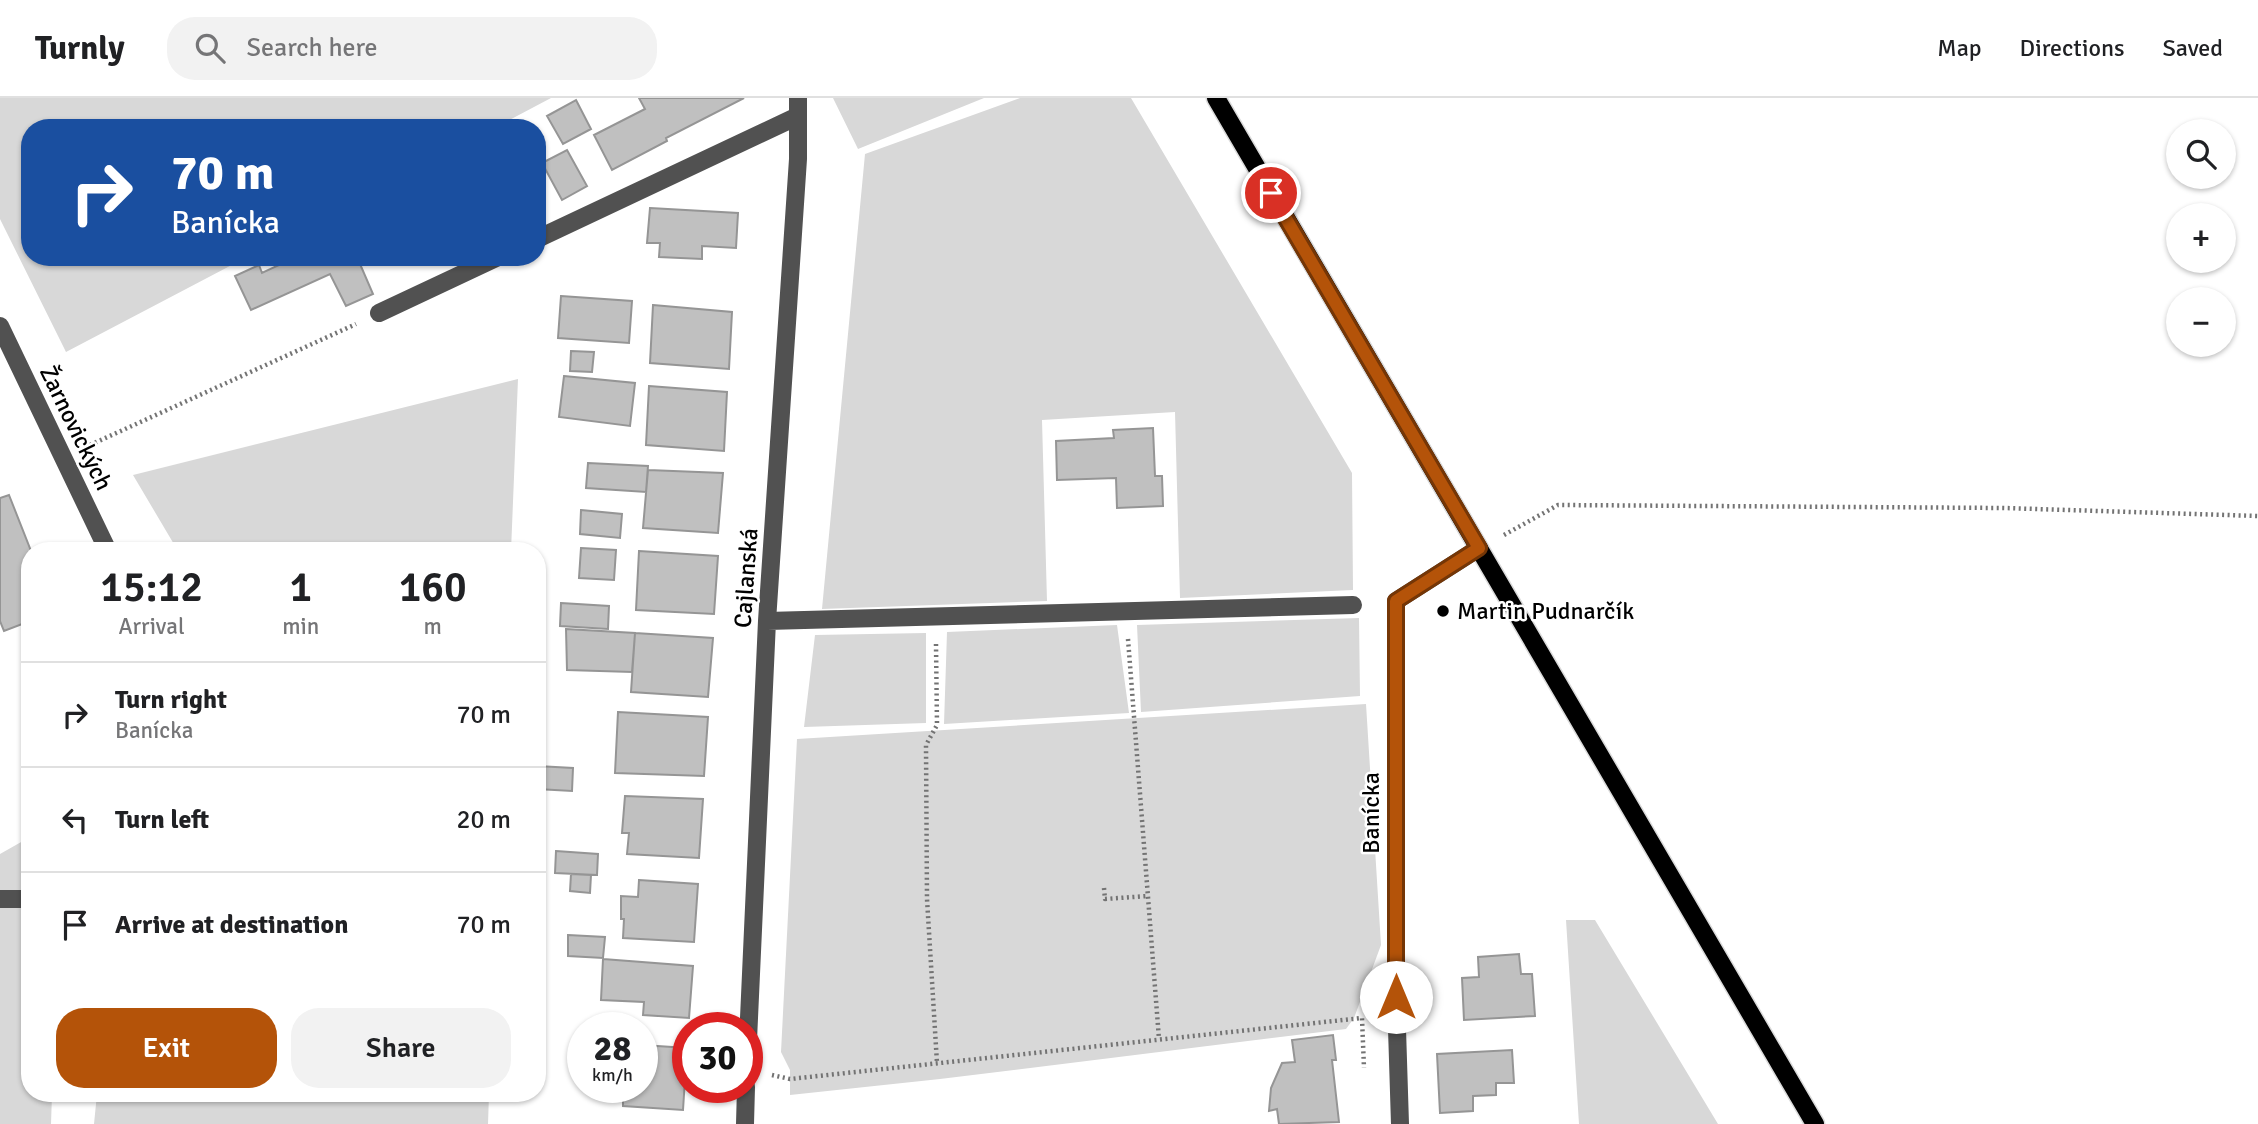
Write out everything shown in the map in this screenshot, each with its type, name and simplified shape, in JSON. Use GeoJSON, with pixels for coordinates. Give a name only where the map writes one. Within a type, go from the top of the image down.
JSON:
{"type":"FeatureCollection","features":[{"type":"Feature","properties":{"kind":"main road"},"geometry":{"type":"LineString","coordinates":[[1216,98],[1815,1124]]}},
{"type":"Feature","properties":{"kind":"street"},"geometry":{"type":"LineString","coordinates":[[546,234],[798,107]]}},
{"type":"Feature","properties":{"kind":"street","name":"Cajlanská"},"geometry":{"type":"LineString","coordinates":[[749,1012],[767,621],[799,156],[798,107]]}},
{"type":"Feature","properties":{"kind":"street"},"geometry":{"type":"LineString","coordinates":[[379,313],[479,266]]}},
{"type":"Feature","properties":{"kind":"street","name":"Žarnovických"},"geometry":{"type":"LineString","coordinates":[[0,326],[104,542]]}},
{"type":"Feature","properties":{"kind":"street","name":"Banícka"},"geometry":{"type":"LineString","coordinates":[[1401,1124],[1396,997],[1396,601],[1479,548]]}},
{"type":"Feature","properties":{"kind":"street"},"geometry":{"type":"LineString","coordinates":[[767,621],[1353,605]]}},
{"type":"Feature","properties":{"kind":"street"},"geometry":{"type":"LineString","coordinates":[[0,899],[21,900]]}},
{"type":"Feature","properties":{"kind":"street"},"geometry":{"type":"LineString","coordinates":[[744,1124],[745,1103]]}},
{"type":"Feature","properties":{"kind":"path"},"geometry":{"type":"LineString","coordinates":[[63,458],[379,313]]}},
{"type":"Feature","properties":{"kind":"path"},"geometry":{"type":"LineString","coordinates":[[1479,548],[1558,505],[2004,508],[2258,516]]}},
{"type":"Feature","properties":{"kind":"path"},"geometry":{"type":"LineString","coordinates":[[1126,611],[1159,1040]]}},
{"type":"Feature","properties":{"kind":"path"},"geometry":{"type":"LineString","coordinates":[[935,616],[937,724],[926,745],[926,759],[927,899],[937,1063]]}},
{"type":"Feature","properties":{"kind":"path"},"geometry":{"type":"LineString","coordinates":[[1104,888],[1105,899],[1148,896]]}},
{"type":"Feature","properties":{"kind":"path"},"geometry":{"type":"LineString","coordinates":[[770,1074],[790,1079],[1362,1018],[1364,1068]]}},
{"type":"Feature","properties":{"kind":"shaded area"},"geometry":{"type":"Polygon","coordinates":[[[0,98],[551,98],[511,119],[21,119],[21,261],[0,219],[0,98]]]}},
{"type":"Feature","properties":{"kind":"shaded area"},"geometry":{"type":"Polygon","coordinates":[[[833,98],[984,98],[858,149],[833,98]]]}},
{"type":"Feature","properties":{"kind":"shaded area"},"geometry":{"type":"Polygon","coordinates":[[[1020,98],[1131,98],[1352,473],[1353,590],[1180,598],[1175,412],[1042,420],[1047,601],[822,609],[865,154],[1020,98]]]}},
{"type":"Feature","properties":{"kind":"shaded area"},"geometry":{"type":"Polygon","coordinates":[[[23,266],[230,266],[66,352],[23,266]]]}},
{"type":"Feature","properties":{"kind":"shaded area"},"geometry":{"type":"Polygon","coordinates":[[[518,379],[511,542],[173,542],[133,475],[518,379]]]}},
{"type":"Feature","properties":{"kind":"shaded area"},"geometry":{"type":"Polygon","coordinates":[[[1359,618],[1360,696],[1141,712],[1137,625],[1359,618]]]}},
{"type":"Feature","properties":{"kind":"shaded area"},"geometry":{"type":"Polygon","coordinates":[[[1117,625],[1129,713],[944,724],[947,632],[1117,625]]]}},
{"type":"Feature","properties":{"kind":"shaded area"},"geometry":{"type":"Polygon","coordinates":[[[926,633],[926,723],[804,727],[815,635],[926,633]]]}},
{"type":"Feature","properties":{"kind":"shaded area"},"geometry":{"type":"Polygon","coordinates":[[[1366,704],[1381,945],[1354,1018],[1346,1029],[790,1095],[790,1070],[781,1052],[797,739],[1366,704]]]}},
{"type":"Feature","properties":{"kind":"shaded area"},"geometry":{"type":"Polygon","coordinates":[[[21,842],[21,1102],[52,1102],[51,1124],[0,1124],[0,854],[21,842]]]}},
{"type":"Feature","properties":{"kind":"shaded area"},"geometry":{"type":"Polygon","coordinates":[[[1566,920],[1595,920],[1718,1124],[1579,1124],[1566,920]]]}},
{"type":"Feature","properties":{"kind":"shaded area"},"geometry":{"type":"Polygon","coordinates":[[[96,1102],[489,1102],[488,1124],[94,1124],[96,1102]]]}},
{"type":"Feature","properties":{"kind":"building"},"geometry":{"type":"Polygon","coordinates":[[[639,98],[744,98],[666,138],[667,141],[612,170],[594,135],[645,109],[639,98]]]}},
{"type":"Feature","properties":{"kind":"building"},"geometry":{"type":"Polygon","coordinates":[[[576,100],[591,129],[563,144],[547,116],[576,100]]]}},
{"type":"Feature","properties":{"kind":"building"},"geometry":{"type":"Polygon","coordinates":[[[567,150],[587,186],[562,200],[546,170],[546,161],[567,150]]]}},
{"type":"Feature","properties":{"kind":"building"},"geometry":{"type":"Polygon","coordinates":[[[650,208],[738,213],[736,248],[702,246],[702,259],[659,257],[660,243],[647,243],[650,208]]]}},
{"type":"Feature","properties":{"kind":"building"},"geometry":{"type":"Polygon","coordinates":[[[257,266],[262,273],[277,266],[361,266],[373,294],[346,306],[330,274],[251,310],[235,276],[257,266]]]}},
{"type":"Feature","properties":{"kind":"building"},"geometry":{"type":"Polygon","coordinates":[[[561,296],[632,301],[629,343],[558,338],[561,296]]]}},
{"type":"Feature","properties":{"kind":"building"},"geometry":{"type":"Polygon","coordinates":[[[653,305],[732,312],[729,369],[650,363],[653,305]]]}},
{"type":"Feature","properties":{"kind":"building"},"geometry":{"type":"Polygon","coordinates":[[[571,351],[594,352],[592,372],[570,371],[571,351]]]}},
{"type":"Feature","properties":{"kind":"building"},"geometry":{"type":"Polygon","coordinates":[[[564,376],[635,383],[630,426],[559,417],[564,376]]]}},
{"type":"Feature","properties":{"kind":"building"},"geometry":{"type":"Polygon","coordinates":[[[649,386],[727,392],[724,451],[646,445],[649,386]]]}},
{"type":"Feature","properties":{"kind":"building"},"geometry":{"type":"Polygon","coordinates":[[[1153,428],[1155,476],[1162,476],[1163,506],[1117,508],[1116,478],[1057,480],[1056,441],[1114,438],[1113,430],[1153,428]]]}},
{"type":"Feature","properties":{"kind":"building"},"geometry":{"type":"Polygon","coordinates":[[[588,463],[648,466],[646,492],[586,488],[588,463]]]}},
{"type":"Feature","properties":{"kind":"building"},"geometry":{"type":"Polygon","coordinates":[[[648,470],[723,473],[718,533],[643,528],[648,470]]]}},
{"type":"Feature","properties":{"kind":"building"},"geometry":{"type":"Polygon","coordinates":[[[9,495],[27,542],[21,542],[21,624],[4,631],[0,621],[0,498],[9,495]]]}},
{"type":"Feature","properties":{"kind":"building"},"geometry":{"type":"Polygon","coordinates":[[[581,510],[622,514],[620,538],[580,534],[581,510]]]}},
{"type":"Feature","properties":{"kind":"building"},"geometry":{"type":"Polygon","coordinates":[[[581,548],[616,550],[614,580],[579,578],[581,548]]]}},
{"type":"Feature","properties":{"kind":"building"},"geometry":{"type":"Polygon","coordinates":[[[639,551],[718,556],[714,614],[636,610],[639,551]]]}},
{"type":"Feature","properties":{"kind":"building"},"geometry":{"type":"Polygon","coordinates":[[[561,603],[609,606],[608,629],[560,626],[561,603]]]}},
{"type":"Feature","properties":{"kind":"building"},"geometry":{"type":"Polygon","coordinates":[[[566,629],[635,633],[632,672],[567,670],[566,629]]]}},
{"type":"Feature","properties":{"kind":"building"},"geometry":{"type":"Polygon","coordinates":[[[635,633],[713,638],[708,697],[631,692],[635,633]]]}},
{"type":"Feature","properties":{"kind":"building"},"geometry":{"type":"Polygon","coordinates":[[[618,712],[708,717],[704,776],[615,773],[618,712]]]}},
{"type":"Feature","properties":{"kind":"building"},"geometry":{"type":"Polygon","coordinates":[[[546,766],[573,768],[572,791],[546,790],[546,766]]]}},
{"type":"Feature","properties":{"kind":"building"},"geometry":{"type":"Polygon","coordinates":[[[625,796],[703,799],[699,858],[627,854],[629,833],[622,833],[625,796]]]}},
{"type":"Feature","properties":{"kind":"building"},"geometry":{"type":"Polygon","coordinates":[[[556,851],[598,854],[597,875],[555,873],[556,851]]]}},
{"type":"Feature","properties":{"kind":"building"},"geometry":{"type":"Polygon","coordinates":[[[571,874],[591,875],[590,893],[570,891],[571,874]]]}},
{"type":"Feature","properties":{"kind":"building"},"geometry":{"type":"Polygon","coordinates":[[[639,880],[698,884],[694,942],[623,938],[621,896],[638,897],[639,880]]]}},
{"type":"Feature","properties":{"kind":"building"},"geometry":{"type":"Polygon","coordinates":[[[568,935],[605,937],[603,958],[568,956],[568,935]]]}},
{"type":"Feature","properties":{"kind":"building"},"geometry":{"type":"Polygon","coordinates":[[[1519,954],[1521,974],[1532,974],[1535,1016],[1464,1020],[1462,978],[1479,977],[1478,957],[1519,954]]]}},
{"type":"Feature","properties":{"kind":"building"},"geometry":{"type":"Polygon","coordinates":[[[603,959],[693,966],[689,1012],[672,1012],[672,1017],[658,1016],[658,1012],[643,1012],[644,1002],[601,1000],[603,959]]]}},
{"type":"Feature","properties":{"kind":"building"},"geometry":{"type":"Polygon","coordinates":[[[1333,1035],[1336,1060],[1332,1060],[1339,1122],[1279,1124],[1277,1109],[1269,1111],[1271,1088],[1282,1063],[1295,1062],[1292,1040],[1333,1035]]]}},
{"type":"Feature","properties":{"kind":"building"},"geometry":{"type":"Polygon","coordinates":[[[658,1046],[672,1047],[672,1103],[683,1103],[683,1110],[623,1106],[623,1103],[658,1103],[658,1046]]]}},
{"type":"Feature","properties":{"kind":"building"},"geometry":{"type":"Polygon","coordinates":[[[1512,1050],[1514,1083],[1496,1083],[1496,1095],[1473,1096],[1473,1111],[1440,1113],[1437,1054],[1512,1050]]]}},
{"type":"Feature","properties":{"kind":"place","name":"Martin Pudnarčík"},"geometry":{"type":"Point","coordinates":[1443,611]}},
{"type":"Feature","properties":{"kind":"route"},"geometry":{"type":"LineString","coordinates":[[1271,193],[1479,548],[1396,601],[1396,997]]}}]}
